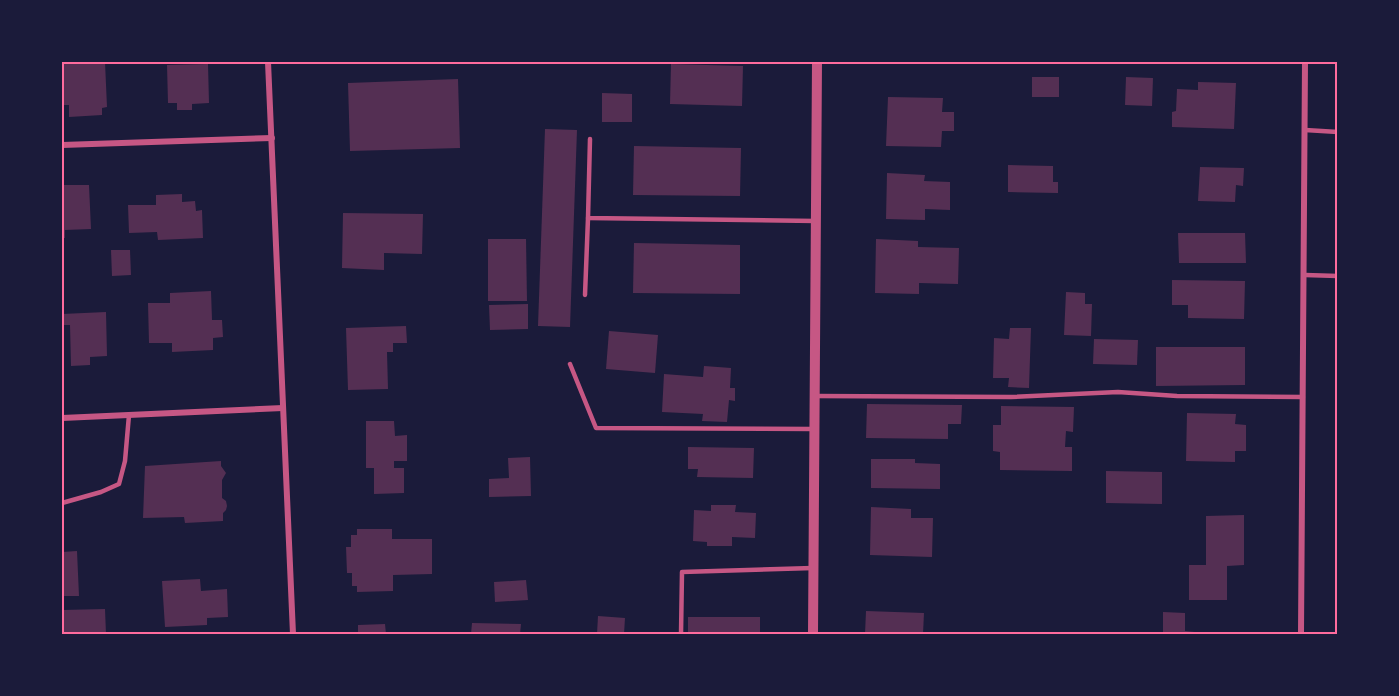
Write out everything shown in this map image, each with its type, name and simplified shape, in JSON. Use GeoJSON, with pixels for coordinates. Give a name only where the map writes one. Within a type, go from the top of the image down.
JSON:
{"type":"FeatureCollection","features":[{"type":"Feature","properties":{"kind":"street"},"geometry":{"type":"LineString","coordinates":[[268,62],[293,634]]}},
{"type":"Feature","properties":{"kind":"street"},"geometry":{"type":"LineString","coordinates":[[813,634],[817,62]]}},
{"type":"Feature","properties":{"kind":"street"},"geometry":{"type":"LineString","coordinates":[[1301,634],[1305,62]]}},
{"type":"Feature","properties":{"kind":"street"},"geometry":{"type":"LineString","coordinates":[[62,145],[272,138]]}},
{"type":"Feature","properties":{"kind":"street"},"geometry":{"type":"LineString","coordinates":[[62,418],[283,408]]}},
{"type":"Feature","properties":{"kind":"lane"},"geometry":{"type":"LineString","coordinates":[[1305,130],[1338,132]]}},
{"type":"Feature","properties":{"kind":"lane"},"geometry":{"type":"LineString","coordinates":[[585,295],[590,139]]}},
{"type":"Feature","properties":{"kind":"lane"},"geometry":{"type":"LineString","coordinates":[[588,218],[816,222]]}},
{"type":"Feature","properties":{"kind":"lane"},"geometry":{"type":"LineString","coordinates":[[1305,276],[1338,276]]}},
{"type":"Feature","properties":{"kind":"lane"},"geometry":{"type":"LineString","coordinates":[[570,364],[596,428],[814,429]]}},
{"type":"Feature","properties":{"kind":"lane"},"geometry":{"type":"LineString","coordinates":[[814,396],[1011,397],[1118,392],[1177,396],[1303,397]]}},
{"type":"Feature","properties":{"kind":"lane"},"geometry":{"type":"LineString","coordinates":[[62,503],[101,492],[119,484],[125,461],[129,415]]}},
{"type":"Feature","properties":{"kind":"lane"},"geometry":{"type":"LineString","coordinates":[[681,634],[682,572],[813,568]]}},
{"type":"Feature","properties":{"kind":"building"},"geometry":{"type":"Polygon","coordinates":[[[62,62],[105,62],[107,107],[102,108],[102,115],[69,117],[69,105],[63,105],[62,62]]]}},
{"type":"Feature","properties":{"kind":"building"},"geometry":{"type":"Polygon","coordinates":[[[208,64],[209,103],[192,104],[192,110],[177,110],[177,103],[168,103],[167,65],[208,64]]]}},
{"type":"Feature","properties":{"kind":"building"},"geometry":{"type":"Polygon","coordinates":[[[671,64],[743,66],[742,106],[670,104],[671,64]]]}},
{"type":"Feature","properties":{"kind":"building"},"geometry":{"type":"Polygon","coordinates":[[[1032,77],[1059,77],[1059,97],[1032,97],[1032,77]]]}},
{"type":"Feature","properties":{"kind":"building"},"geometry":{"type":"Polygon","coordinates":[[[1126,77],[1153,78],[1152,106],[1125,105],[1126,77]]]}},
{"type":"Feature","properties":{"kind":"building"},"geometry":{"type":"Polygon","coordinates":[[[458,79],[460,148],[350,151],[348,83],[458,79]]]}},
{"type":"Feature","properties":{"kind":"building"},"geometry":{"type":"Polygon","coordinates":[[[1198,82],[1236,83],[1234,129],[1172,127],[1172,112],[1176,111],[1177,89],[1198,90],[1198,82]]]}},
{"type":"Feature","properties":{"kind":"building"},"geometry":{"type":"Polygon","coordinates":[[[602,93],[632,94],[632,122],[602,122],[602,93]]]}},
{"type":"Feature","properties":{"kind":"building"},"geometry":{"type":"Polygon","coordinates":[[[888,97],[943,98],[942,112],[954,112],[954,131],[942,131],[941,147],[886,146],[888,97]]]}},
{"type":"Feature","properties":{"kind":"building"},"geometry":{"type":"Polygon","coordinates":[[[545,129],[577,130],[570,327],[538,326],[545,129]]]}},
{"type":"Feature","properties":{"kind":"building"},"geometry":{"type":"Polygon","coordinates":[[[634,146],[741,148],[740,196],[633,195],[634,146]]]}},
{"type":"Feature","properties":{"kind":"building"},"geometry":{"type":"Polygon","coordinates":[[[1008,165],[1053,166],[1053,182],[1058,182],[1058,193],[1008,192],[1008,165]]]}},
{"type":"Feature","properties":{"kind":"building"},"geometry":{"type":"Polygon","coordinates":[[[1200,167],[1244,168],[1243,186],[1236,185],[1235,202],[1198,201],[1200,167]]]}},
{"type":"Feature","properties":{"kind":"building"},"geometry":{"type":"Polygon","coordinates":[[[887,173],[925,175],[924,181],[950,182],[950,210],[925,209],[925,220],[886,219],[887,173]]]}},
{"type":"Feature","properties":{"kind":"building"},"geometry":{"type":"Polygon","coordinates":[[[62,185],[89,185],[91,229],[65,230],[65,238],[62,238],[62,185]]]}},
{"type":"Feature","properties":{"kind":"building"},"geometry":{"type":"Polygon","coordinates":[[[182,194],[182,202],[195,201],[196,211],[202,210],[203,238],[158,240],[157,232],[129,233],[128,205],[156,205],[156,195],[182,194]]]}},
{"type":"Feature","properties":{"kind":"building"},"geometry":{"type":"Polygon","coordinates":[[[343,213],[423,214],[422,254],[384,253],[384,270],[342,268],[343,213]]]}},
{"type":"Feature","properties":{"kind":"building"},"geometry":{"type":"Polygon","coordinates":[[[1178,233],[1245,233],[1246,263],[1179,263],[1178,233]]]}},
{"type":"Feature","properties":{"kind":"building"},"geometry":{"type":"Polygon","coordinates":[[[488,239],[526,239],[527,301],[488,301],[488,239]]]}},
{"type":"Feature","properties":{"kind":"building"},"geometry":{"type":"Polygon","coordinates":[[[876,239],[918,241],[918,247],[959,248],[958,284],[919,283],[919,294],[875,293],[876,239]]]}},
{"type":"Feature","properties":{"kind":"building"},"geometry":{"type":"Polygon","coordinates":[[[634,243],[740,245],[740,294],[633,293],[634,243]]]}},
{"type":"Feature","properties":{"kind":"building"},"geometry":{"type":"Polygon","coordinates":[[[111,250],[130,250],[131,275],[112,276],[111,250]]]}},
{"type":"Feature","properties":{"kind":"building"},"geometry":{"type":"Polygon","coordinates":[[[1172,280],[1245,281],[1244,319],[1188,318],[1188,305],[1172,305],[1172,280]]]}},
{"type":"Feature","properties":{"kind":"building"},"geometry":{"type":"Polygon","coordinates":[[[211,291],[212,320],[222,320],[223,337],[213,338],[213,350],[172,352],[172,343],[149,343],[148,303],[170,303],[170,293],[211,291]]]}},
{"type":"Feature","properties":{"kind":"building"},"geometry":{"type":"Polygon","coordinates":[[[1066,292],[1085,293],[1085,304],[1092,304],[1091,336],[1064,335],[1066,292]]]}},
{"type":"Feature","properties":{"kind":"building"},"geometry":{"type":"Polygon","coordinates":[[[528,304],[528,329],[490,330],[489,305],[528,304]]]}},
{"type":"Feature","properties":{"kind":"building"},"geometry":{"type":"Polygon","coordinates":[[[106,312],[107,356],[90,357],[90,365],[71,366],[70,325],[62,325],[62,314],[106,312]]]}},
{"type":"Feature","properties":{"kind":"building"},"geometry":{"type":"Polygon","coordinates":[[[406,326],[407,343],[393,343],[393,352],[387,352],[388,389],[348,390],[346,328],[406,326]]]}},
{"type":"Feature","properties":{"kind":"building"},"geometry":{"type":"Polygon","coordinates":[[[1010,328],[1031,328],[1029,388],[1008,387],[1009,378],[993,378],[994,338],[1009,339],[1010,328]]]}},
{"type":"Feature","properties":{"kind":"building"},"geometry":{"type":"Polygon","coordinates":[[[609,331],[658,335],[655,373],[606,369],[609,331]]]}},
{"type":"Feature","properties":{"kind":"building"},"geometry":{"type":"Polygon","coordinates":[[[1094,339],[1138,340],[1137,365],[1093,364],[1094,339]]]}},
{"type":"Feature","properties":{"kind":"building"},"geometry":{"type":"Polygon","coordinates":[[[1156,347],[1245,347],[1245,385],[1156,386],[1156,347]]]}},
{"type":"Feature","properties":{"kind":"building"},"geometry":{"type":"Polygon","coordinates":[[[704,366],[731,368],[730,388],[735,388],[735,401],[729,400],[727,422],[702,421],[703,414],[662,412],[664,374],[703,377],[704,366]]]}},
{"type":"Feature","properties":{"kind":"building"},"geometry":{"type":"Polygon","coordinates":[[[867,404],[962,405],[961,424],[948,424],[948,439],[866,438],[867,404]]]}},
{"type":"Feature","properties":{"kind":"building"},"geometry":{"type":"Polygon","coordinates":[[[1001,406],[1074,407],[1073,432],[1066,431],[1065,447],[1072,447],[1072,471],[1000,470],[1000,452],[993,451],[993,425],[1001,425],[1001,406]]]}},
{"type":"Feature","properties":{"kind":"building"},"geometry":{"type":"Polygon","coordinates":[[[1187,413],[1236,414],[1235,424],[1246,425],[1246,451],[1235,451],[1235,462],[1186,461],[1187,413]]]}},
{"type":"Feature","properties":{"kind":"building"},"geometry":{"type":"Polygon","coordinates":[[[366,421],[394,421],[395,436],[407,435],[407,461],[394,461],[394,468],[404,468],[404,493],[374,494],[374,468],[366,468],[366,421]]]}},
{"type":"Feature","properties":{"kind":"building"},"geometry":{"type":"Polygon","coordinates":[[[688,447],[754,448],[753,478],[697,477],[698,469],[688,469],[688,447]]]}},
{"type":"Feature","properties":{"kind":"building"},"geometry":{"type":"Polygon","coordinates":[[[530,457],[531,496],[489,497],[489,479],[509,478],[508,458],[530,457]]]}},
{"type":"Feature","properties":{"kind":"building"},"geometry":{"type":"Polygon","coordinates":[[[871,459],[915,459],[915,463],[940,464],[940,489],[871,488],[871,459]]]}},
{"type":"Feature","properties":{"kind":"building"},"geometry":{"type":"Polygon","coordinates":[[[221,461],[221,466],[226,473],[222,480],[222,498],[226,501],[227,506],[223,513],[223,521],[185,523],[184,517],[143,518],[145,466],[221,461]]]}},
{"type":"Feature","properties":{"kind":"building"},"geometry":{"type":"Polygon","coordinates":[[[1106,471],[1162,472],[1162,504],[1106,503],[1106,471]]]}},
{"type":"Feature","properties":{"kind":"building"},"geometry":{"type":"Polygon","coordinates":[[[711,505],[736,505],[735,512],[756,513],[755,538],[732,537],[732,546],[707,546],[707,542],[693,541],[694,510],[711,511],[711,505]]]}},
{"type":"Feature","properties":{"kind":"building"},"geometry":{"type":"Polygon","coordinates":[[[871,507],[911,509],[911,518],[933,518],[932,557],[870,555],[871,507]]]}},
{"type":"Feature","properties":{"kind":"building"},"geometry":{"type":"Polygon","coordinates":[[[1244,515],[1244,565],[1227,566],[1227,600],[1189,600],[1189,565],[1206,565],[1206,516],[1244,515]]]}},
{"type":"Feature","properties":{"kind":"building"},"geometry":{"type":"Polygon","coordinates":[[[357,529],[392,529],[392,539],[432,539],[432,574],[393,575],[393,591],[357,592],[357,586],[352,586],[352,573],[347,573],[346,547],[351,547],[351,535],[357,535],[357,529]]]}},
{"type":"Feature","properties":{"kind":"building"},"geometry":{"type":"Polygon","coordinates":[[[77,551],[79,596],[64,596],[62,605],[62,552],[77,551]]]}},
{"type":"Feature","properties":{"kind":"building"},"geometry":{"type":"Polygon","coordinates":[[[200,579],[201,591],[227,589],[228,617],[207,618],[207,625],[165,627],[162,581],[200,579]]]}},
{"type":"Feature","properties":{"kind":"building"},"geometry":{"type":"Polygon","coordinates":[[[526,580],[528,600],[495,602],[494,582],[526,580]]]}},
{"type":"Feature","properties":{"kind":"building"},"geometry":{"type":"Polygon","coordinates":[[[105,609],[106,634],[62,634],[62,610],[105,609]]]}},
{"type":"Feature","properties":{"kind":"building"},"geometry":{"type":"Polygon","coordinates":[[[866,611],[924,613],[923,634],[865,634],[866,611]]]}},
{"type":"Feature","properties":{"kind":"building"},"geometry":{"type":"Polygon","coordinates":[[[1163,612],[1185,613],[1185,631],[1195,632],[1195,634],[1163,634],[1163,612]]]}},
{"type":"Feature","properties":{"kind":"building"},"geometry":{"type":"Polygon","coordinates":[[[598,616],[625,618],[624,634],[597,634],[598,616]]]}},
{"type":"Feature","properties":{"kind":"building"},"geometry":{"type":"Polygon","coordinates":[[[688,617],[760,617],[760,634],[688,634],[688,617]]]}},
{"type":"Feature","properties":{"kind":"building"},"geometry":{"type":"Polygon","coordinates":[[[472,623],[521,624],[520,634],[471,634],[472,623]]]}},
{"type":"Feature","properties":{"kind":"building"},"geometry":{"type":"Polygon","coordinates":[[[385,624],[386,634],[358,634],[358,625],[385,624]]]}}]}
